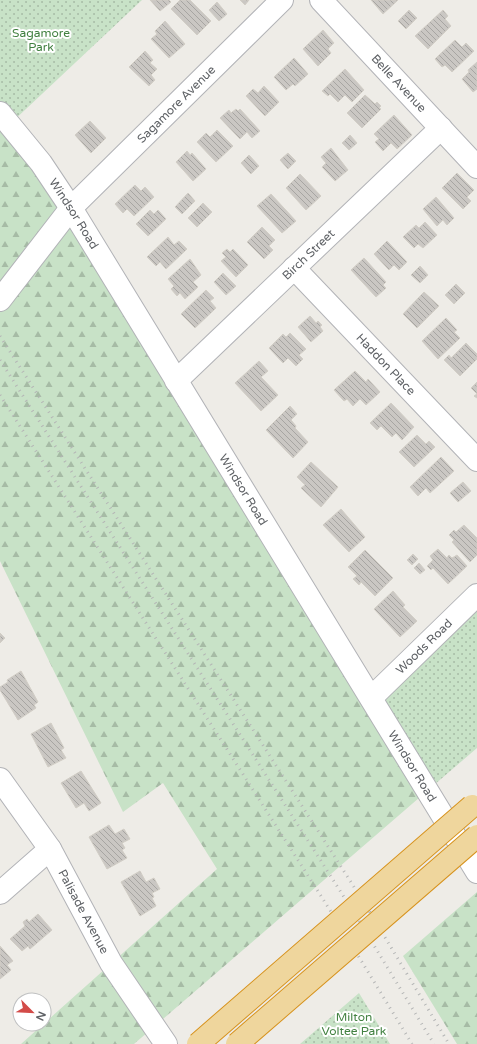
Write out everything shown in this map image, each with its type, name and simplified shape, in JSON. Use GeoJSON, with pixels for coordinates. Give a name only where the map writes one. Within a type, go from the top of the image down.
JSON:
{"type":"FeatureCollection","features":[{"type":"Feature","properties":{"kind":"highway"},"geometry":{"type":"LineString","coordinates":[[198,1044],[472,806]]}},
{"type":"Feature","properties":{"kind":"highway"},"geometry":{"type":"LineString","coordinates":[[237,1044],[477,836]]}},
{"type":"Feature","properties":{"kind":"street","name":"Sagamore Avenue"},"geometry":{"type":"LineString","coordinates":[[2,298],[71,208],[282,0]]}},
{"type":"Feature","properties":{"kind":"street","name":"Belle Avenue"},"geometry":{"type":"LineString","coordinates":[[321,0],[477,167]]}},
{"type":"Feature","properties":{"kind":"street","name":"Windsor Road"},"geometry":{"type":"LineString","coordinates":[[0,113],[41,163],[71,208],[477,872]]}},
{"type":"Feature","properties":{"kind":"street","name":"Birch Street"},"geometry":{"type":"LineString","coordinates":[[176,381],[441,128]]}},
{"type":"Feature","properties":{"kind":"street","name":"Haddon Place"},"geometry":{"type":"LineString","coordinates":[[294,268],[477,460]]}},
{"type":"Feature","properties":{"kind":"street","name":"Woods Road"},"geometry":{"type":"LineString","coordinates":[[371,698],[477,595]]}},
{"type":"Feature","properties":{"kind":"street","name":"Palisade Avenue"},"geometry":{"type":"LineString","coordinates":[[0,779],[50,848],[112,963],[166,1044]]}},
{"type":"Feature","properties":{"kind":"street"},"geometry":{"type":"LineString","coordinates":[[0,893],[50,848]]}},
{"type":"Feature","properties":{"kind":"green space","name":"Sagamore Park"},"geometry":{"type":"Polygon","coordinates":[[[0,0],[142,0],[10,124],[0,113],[0,0]]]}},
{"type":"Feature","properties":{"kind":"green space"},"geometry":{"type":"Polygon","coordinates":[[[0,113],[427,791],[134,1044],[21,1044],[34,1032],[52,1032],[52,1016],[217,869],[163,783],[123,812],[0,561],[0,113]]]}},
{"type":"Feature","properties":{"kind":"green space"},"geometry":{"type":"Polygon","coordinates":[[[477,595],[477,748],[427,791],[371,698],[477,595]]]}},
{"type":"Feature","properties":{"kind":"green space"},"geometry":{"type":"Polygon","coordinates":[[[477,892],[477,1044],[457,1044],[403,956],[477,892]]]}},
{"type":"Feature","properties":{"kind":"green space","name":"Milton Voltee Park"},"geometry":{"type":"Polygon","coordinates":[[[359,993],[390,1044],[300,1044],[359,993]]]}},
{"type":"Feature","properties":{"kind":"building"},"geometry":{"type":"Polygon","coordinates":[[[150,0],[169,0],[171,2],[160,11],[150,0]]]}},
{"type":"Feature","properties":{"kind":"building"},"geometry":{"type":"Polygon","coordinates":[[[180,0],[190,0],[211,21],[197,35],[171,9],[180,0]]]}},
{"type":"Feature","properties":{"kind":"building"},"geometry":{"type":"Polygon","coordinates":[[[240,0],[249,0],[245,5],[240,0]]]}},
{"type":"Feature","properties":{"kind":"building"},"geometry":{"type":"Polygon","coordinates":[[[371,0],[398,0],[383,14],[371,0]]]}},
{"type":"Feature","properties":{"kind":"building"},"geometry":{"type":"Polygon","coordinates":[[[217,2],[227,14],[219,21],[209,10],[217,2]]]}},
{"type":"Feature","properties":{"kind":"building"},"geometry":{"type":"Polygon","coordinates":[[[409,10],[417,18],[406,29],[398,21],[409,10]]]}},
{"type":"Feature","properties":{"kind":"building"},"geometry":{"type":"Polygon","coordinates":[[[443,10],[448,16],[445,19],[451,26],[428,49],[415,36],[443,10]]]}},
{"type":"Feature","properties":{"kind":"building"},"geometry":{"type":"Polygon","coordinates":[[[165,21],[185,44],[169,58],[151,39],[157,34],[155,31],[165,21]]]}},
{"type":"Feature","properties":{"kind":"building"},"geometry":{"type":"Polygon","coordinates":[[[323,30],[334,43],[328,49],[331,53],[318,66],[303,49],[323,30]]]}},
{"type":"Feature","properties":{"kind":"building"},"geometry":{"type":"Polygon","coordinates":[[[455,40],[462,47],[466,43],[474,51],[452,72],[445,65],[442,67],[435,59],[455,40]]]}},
{"type":"Feature","properties":{"kind":"building"},"geometry":{"type":"Polygon","coordinates":[[[145,51],[153,60],[150,63],[157,69],[151,75],[155,80],[149,86],[129,67],[145,51]]]}},
{"type":"Feature","properties":{"kind":"building"},"geometry":{"type":"Polygon","coordinates":[[[294,58],[308,74],[295,86],[293,84],[286,90],[274,77],[294,58]]]}},
{"type":"Feature","properties":{"kind":"building"},"geometry":{"type":"Polygon","coordinates":[[[477,62],[477,89],[473,92],[462,79],[469,72],[468,70],[477,62]]]}},
{"type":"Feature","properties":{"kind":"building"},"geometry":{"type":"Polygon","coordinates":[[[345,69],[364,90],[352,102],[345,95],[338,102],[330,94],[328,96],[322,91],[345,69]]]}},
{"type":"Feature","properties":{"kind":"building"},"geometry":{"type":"Polygon","coordinates":[[[264,86],[279,102],[265,116],[246,96],[253,89],[258,93],[264,86]]]}},
{"type":"Feature","properties":{"kind":"building"},"geometry":{"type":"Polygon","coordinates":[[[365,95],[375,104],[377,102],[381,106],[379,108],[381,109],[362,128],[347,113],[365,95]]]}},
{"type":"Feature","properties":{"kind":"building"},"geometry":{"type":"Polygon","coordinates":[[[236,109],[238,111],[240,109],[260,131],[252,138],[247,132],[240,139],[220,118],[229,110],[231,113],[236,109]]]}},
{"type":"Feature","properties":{"kind":"building"},"geometry":{"type":"Polygon","coordinates":[[[394,115],[412,135],[397,149],[391,143],[383,151],[375,142],[379,139],[374,134],[394,115]]]}},
{"type":"Feature","properties":{"kind":"building"},"geometry":{"type":"Polygon","coordinates":[[[90,121],[106,138],[91,153],[75,135],[90,121]]]}},
{"type":"Feature","properties":{"kind":"building"},"geometry":{"type":"Polygon","coordinates":[[[217,130],[233,146],[216,162],[197,142],[206,133],[210,137],[217,130]]]}},
{"type":"Feature","properties":{"kind":"building"},"geometry":{"type":"Polygon","coordinates":[[[350,135],[357,143],[349,150],[342,143],[350,135]]]}},
{"type":"Feature","properties":{"kind":"building"},"geometry":{"type":"Polygon","coordinates":[[[331,148],[348,170],[335,181],[322,167],[326,163],[321,157],[331,148]]]}},
{"type":"Feature","properties":{"kind":"building"},"geometry":{"type":"Polygon","coordinates":[[[187,151],[190,155],[192,153],[206,169],[193,181],[176,162],[187,151]]]}},
{"type":"Feature","properties":{"kind":"building"},"geometry":{"type":"Polygon","coordinates":[[[288,153],[296,161],[288,169],[280,160],[288,153]]]}},
{"type":"Feature","properties":{"kind":"building"},"geometry":{"type":"Polygon","coordinates":[[[249,155],[259,166],[251,174],[241,163],[249,155]]]}},
{"type":"Feature","properties":{"kind":"building"},"geometry":{"type":"Polygon","coordinates":[[[457,173],[474,190],[467,197],[471,201],[463,209],[442,188],[457,173]]]}},
{"type":"Feature","properties":{"kind":"building"},"geometry":{"type":"Polygon","coordinates":[[[300,174],[321,196],[306,210],[286,188],[300,174]]]}},
{"type":"Feature","properties":{"kind":"building"},"geometry":{"type":"Polygon","coordinates":[[[135,185],[141,191],[145,187],[154,197],[134,216],[127,209],[123,213],[115,204],[135,185]]]}},
{"type":"Feature","properties":{"kind":"building"},"geometry":{"type":"Polygon","coordinates":[[[188,193],[195,201],[182,214],[175,207],[188,193]]]}},
{"type":"Feature","properties":{"kind":"building"},"geometry":{"type":"Polygon","coordinates":[[[271,194],[296,221],[282,233],[257,206],[271,194]]]}},
{"type":"Feature","properties":{"kind":"building"},"geometry":{"type":"Polygon","coordinates":[[[436,197],[454,218],[447,225],[443,220],[437,226],[423,209],[436,197]]]}},
{"type":"Feature","properties":{"kind":"building"},"geometry":{"type":"Polygon","coordinates":[[[203,203],[212,212],[197,227],[188,218],[203,203]]]}},
{"type":"Feature","properties":{"kind":"building"},"geometry":{"type":"Polygon","coordinates":[[[150,210],[154,214],[158,210],[166,219],[148,236],[136,224],[150,210]]]}},
{"type":"Feature","properties":{"kind":"building"},"geometry":{"type":"Polygon","coordinates":[[[425,222],[437,235],[423,248],[418,244],[414,248],[403,237],[416,225],[419,228],[425,222]]]}},
{"type":"Feature","properties":{"kind":"building"},"geometry":{"type":"Polygon","coordinates":[[[262,227],[275,240],[269,246],[273,250],[264,259],[247,242],[262,227]]]}},
{"type":"Feature","properties":{"kind":"building"},"geometry":{"type":"Polygon","coordinates":[[[168,237],[174,245],[179,241],[187,249],[166,269],[160,262],[156,266],[147,257],[168,237]]]}},
{"type":"Feature","properties":{"kind":"building"},"geometry":{"type":"Polygon","coordinates":[[[387,241],[407,262],[399,270],[394,265],[389,270],[374,254],[387,241]]]}},
{"type":"Feature","properties":{"kind":"building"},"geometry":{"type":"Polygon","coordinates":[[[227,249],[230,252],[233,249],[248,265],[236,277],[221,261],[226,257],[222,253],[227,249]]]}},
{"type":"Feature","properties":{"kind":"building"},"geometry":{"type":"Polygon","coordinates":[[[364,258],[386,282],[383,285],[386,288],[376,297],[351,270],[364,258]]]}},
{"type":"Feature","properties":{"kind":"building"},"geometry":{"type":"Polygon","coordinates":[[[190,259],[201,275],[193,282],[198,287],[185,299],[180,293],[177,296],[171,289],[174,286],[168,279],[190,259]]]}},
{"type":"Feature","properties":{"kind":"building"},"geometry":{"type":"Polygon","coordinates":[[[420,266],[428,275],[420,283],[411,275],[420,266]]]}},
{"type":"Feature","properties":{"kind":"building"},"geometry":{"type":"Polygon","coordinates":[[[223,273],[236,286],[226,295],[214,282],[223,273]]]}},
{"type":"Feature","properties":{"kind":"building"},"geometry":{"type":"Polygon","coordinates":[[[456,284],[465,293],[454,304],[445,295],[456,284]]]}},
{"type":"Feature","properties":{"kind":"building"},"geometry":{"type":"Polygon","coordinates":[[[206,290],[214,298],[210,301],[216,308],[195,328],[181,314],[206,290]]]}},
{"type":"Feature","properties":{"kind":"building"},"geometry":{"type":"Polygon","coordinates":[[[424,292],[439,306],[417,328],[403,314],[424,292]]]}},
{"type":"Feature","properties":{"kind":"building"},"geometry":{"type":"Polygon","coordinates":[[[310,316],[316,323],[318,321],[322,325],[320,327],[323,331],[311,342],[298,327],[310,316]]]}},
{"type":"Feature","properties":{"kind":"building"},"geometry":{"type":"Polygon","coordinates":[[[446,318],[457,330],[454,332],[460,338],[438,359],[422,341],[446,318]]]}},
{"type":"Feature","properties":{"kind":"building"},"geometry":{"type":"Polygon","coordinates":[[[290,333],[306,349],[299,355],[303,359],[296,366],[288,358],[283,363],[269,348],[283,334],[286,337],[290,333]]]}},
{"type":"Feature","properties":{"kind":"building"},"geometry":{"type":"Polygon","coordinates":[[[466,343],[477,354],[477,359],[460,376],[444,360],[449,355],[451,358],[466,343]]]}},
{"type":"Feature","properties":{"kind":"building"},"geometry":{"type":"Polygon","coordinates":[[[259,361],[268,371],[261,377],[278,395],[261,411],[235,383],[259,361]]]}},
{"type":"Feature","properties":{"kind":"building"},"geometry":{"type":"Polygon","coordinates":[[[355,371],[366,382],[368,379],[380,392],[366,405],[360,399],[353,406],[347,399],[344,401],[334,390],[355,371]]]}},
{"type":"Feature","properties":{"kind":"building"},"geometry":{"type":"Polygon","coordinates":[[[477,382],[477,394],[471,388],[477,382]]]}},
{"type":"Feature","properties":{"kind":"building"},"geometry":{"type":"Polygon","coordinates":[[[391,403],[414,427],[402,440],[396,433],[392,437],[381,426],[377,430],[370,423],[391,403]]]}},
{"type":"Feature","properties":{"kind":"building"},"geometry":{"type":"Polygon","coordinates":[[[290,406],[297,414],[291,420],[296,426],[295,428],[308,442],[293,458],[266,430],[290,406]]]}},
{"type":"Feature","properties":{"kind":"building"},"geometry":{"type":"Polygon","coordinates":[[[417,435],[426,444],[429,441],[435,447],[414,467],[399,452],[417,435]]]}},
{"type":"Feature","properties":{"kind":"building"},"geometry":{"type":"Polygon","coordinates":[[[441,457],[454,471],[430,493],[426,488],[418,496],[410,487],[441,457]]]}},
{"type":"Feature","properties":{"kind":"building"},"geometry":{"type":"Polygon","coordinates":[[[311,462],[338,487],[321,507],[301,488],[305,485],[297,477],[311,462]]]}},
{"type":"Feature","properties":{"kind":"building"},"geometry":{"type":"Polygon","coordinates":[[[463,482],[471,491],[458,502],[450,493],[463,482]]]}},
{"type":"Feature","properties":{"kind":"building"},"geometry":{"type":"Polygon","coordinates":[[[341,509],[365,537],[349,552],[323,525],[341,509]]]}},
{"type":"Feature","properties":{"kind":"building"},"geometry":{"type":"Polygon","coordinates":[[[464,525],[477,538],[477,555],[470,562],[452,542],[454,540],[449,535],[454,530],[456,532],[464,525]]]}},
{"type":"Feature","properties":{"kind":"building"},"geometry":{"type":"Polygon","coordinates":[[[438,549],[447,558],[449,555],[452,558],[457,555],[467,566],[448,584],[433,568],[431,570],[427,566],[433,560],[430,556],[438,549]]]}},
{"type":"Feature","properties":{"kind":"building"},"geometry":{"type":"Polygon","coordinates":[[[365,550],[393,578],[375,596],[361,582],[359,585],[353,579],[357,576],[348,567],[365,550]]]}},
{"type":"Feature","properties":{"kind":"building"},"geometry":{"type":"Polygon","coordinates":[[[413,554],[418,559],[412,565],[407,560],[413,554]]]}},
{"type":"Feature","properties":{"kind":"building"},"geometry":{"type":"Polygon","coordinates":[[[419,563],[425,570],[420,574],[414,568],[419,563]]]}},
{"type":"Feature","properties":{"kind":"building"},"geometry":{"type":"Polygon","coordinates":[[[393,591],[405,605],[403,607],[417,621],[400,637],[374,609],[393,591]]]}},
{"type":"Feature","properties":{"kind":"building"},"geometry":{"type":"Polygon","coordinates":[[[0,633],[5,638],[0,643],[0,633]]]}},
{"type":"Feature","properties":{"kind":"building"},"geometry":{"type":"Polygon","coordinates":[[[21,671],[38,702],[34,705],[36,708],[18,720],[0,690],[0,687],[8,682],[7,680],[21,671]]]}},
{"type":"Feature","properties":{"kind":"building"},"geometry":{"type":"Polygon","coordinates":[[[51,723],[64,748],[61,750],[66,758],[48,767],[31,734],[51,723]]]}},
{"type":"Feature","properties":{"kind":"building"},"geometry":{"type":"Polygon","coordinates":[[[81,771],[101,803],[89,811],[84,803],[76,808],[61,783],[81,771]]]}},
{"type":"Feature","properties":{"kind":"building"},"geometry":{"type":"Polygon","coordinates":[[[109,825],[115,834],[124,829],[130,839],[122,843],[125,848],[122,850],[127,858],[107,869],[89,837],[109,825]]]}},
{"type":"Feature","properties":{"kind":"building"},"geometry":{"type":"Polygon","coordinates":[[[140,871],[146,882],[154,878],[160,889],[152,893],[154,897],[152,898],[156,906],[140,916],[121,882],[140,871]]]}},
{"type":"Feature","properties":{"kind":"building"},"geometry":{"type":"Polygon","coordinates":[[[38,914],[52,930],[30,949],[28,946],[22,951],[10,939],[25,926],[23,922],[27,919],[29,922],[38,914]]]}},
{"type":"Feature","properties":{"kind":"building"},"geometry":{"type":"Polygon","coordinates":[[[0,946],[13,961],[7,965],[11,970],[0,979],[0,946]]]}},
{"type":"Feature","properties":{"kind":"railway"},"geometry":{"type":"LineString","coordinates":[[0,336],[365,904],[449,1044]]}},
{"type":"Feature","properties":{"kind":"railway"},"geometry":{"type":"LineString","coordinates":[[0,360],[353,911],[434,1044]]}},
{"type":"Feature","properties":{"kind":"railway"},"geometry":{"type":"LineString","coordinates":[[0,395],[337,921],[412,1044]]}}]}
